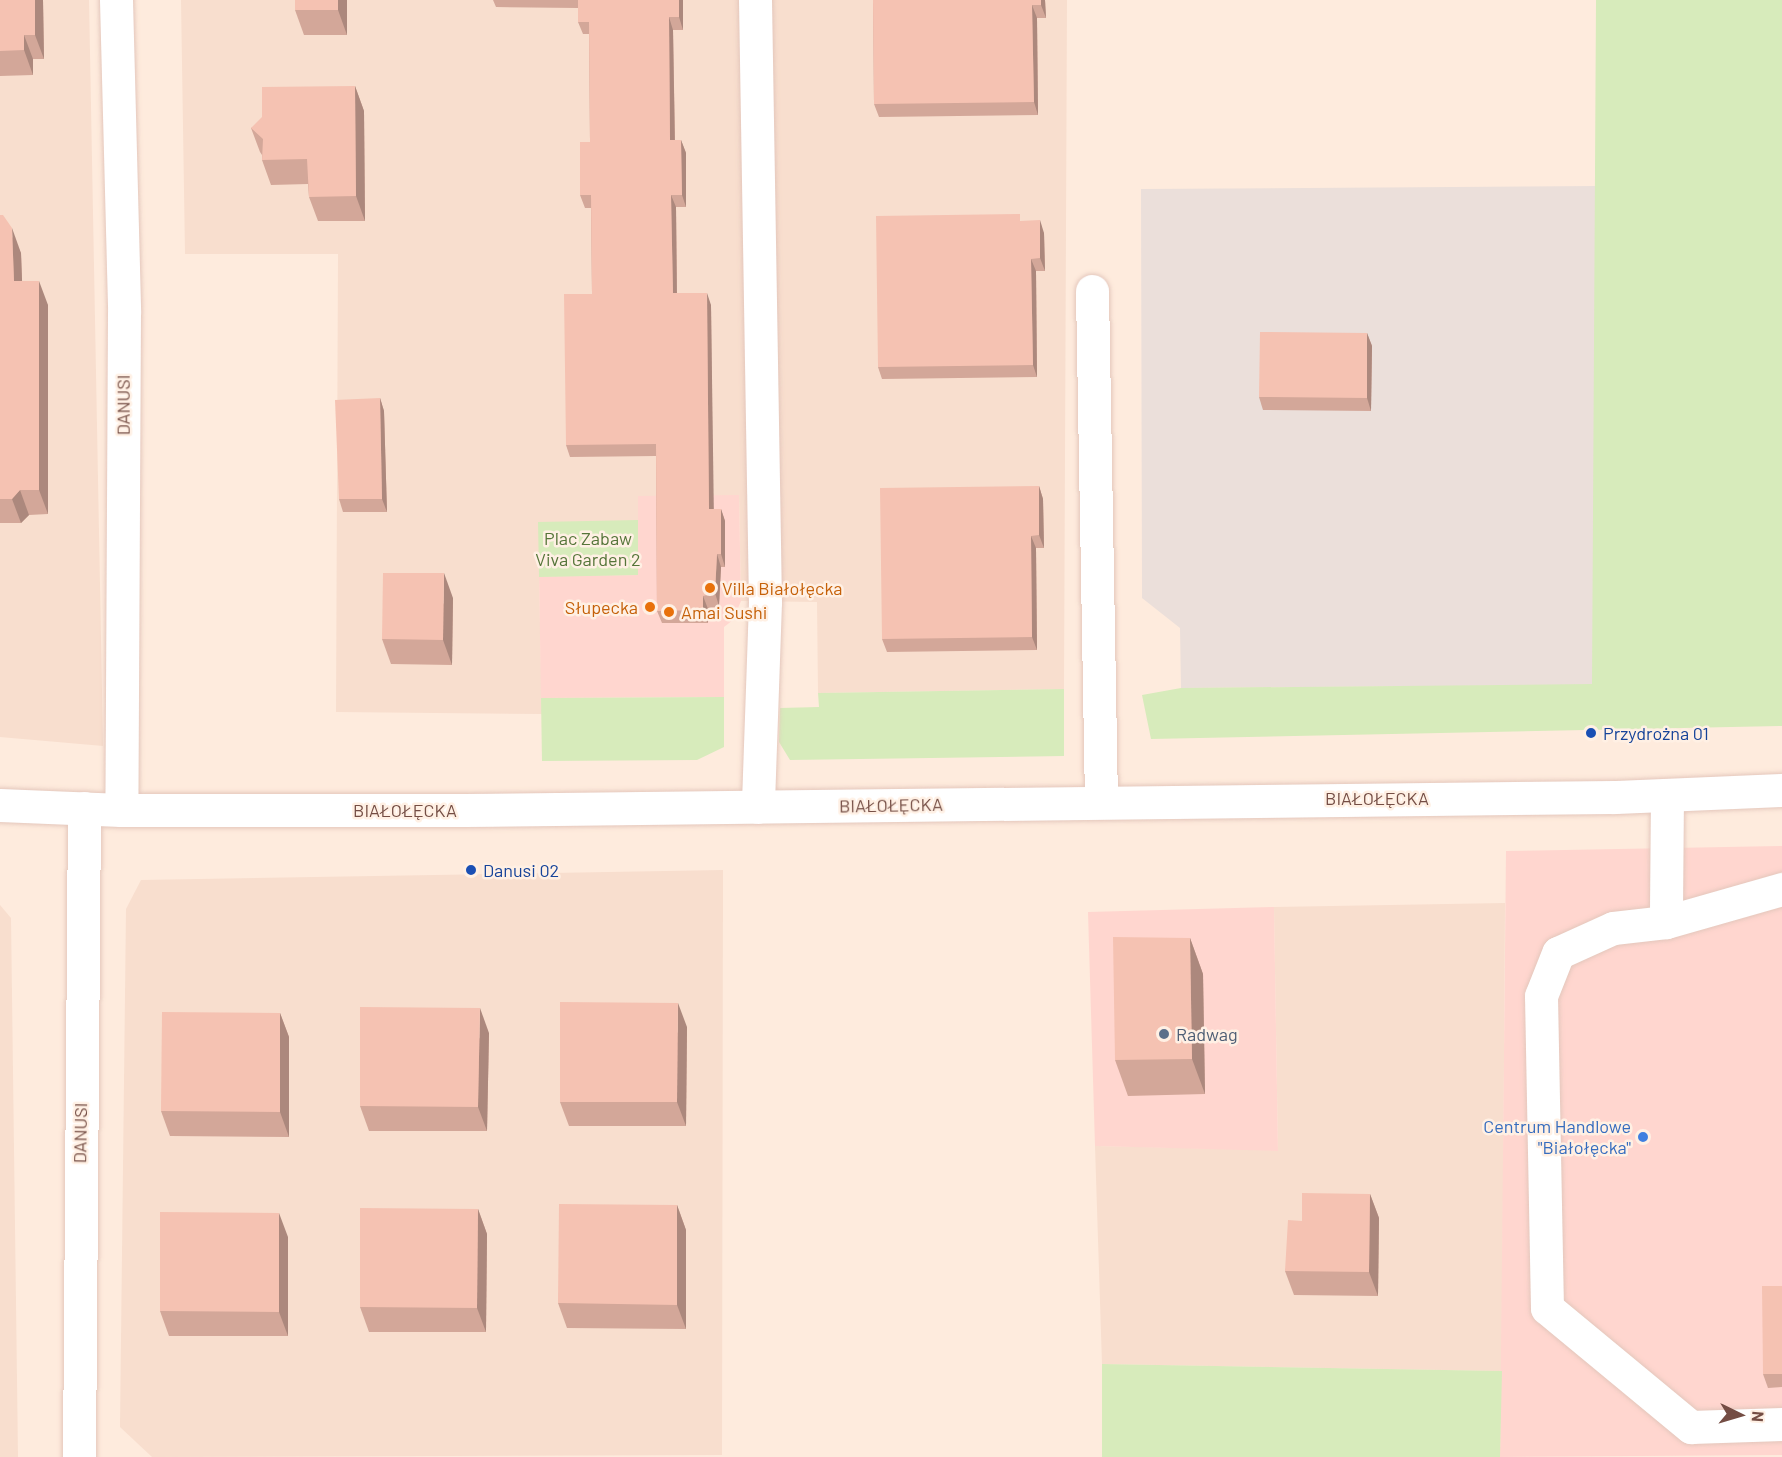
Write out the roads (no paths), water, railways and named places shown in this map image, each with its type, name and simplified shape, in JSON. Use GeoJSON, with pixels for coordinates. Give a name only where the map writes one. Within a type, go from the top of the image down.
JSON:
{"type":"FeatureCollection","features":[{"type":"Feature","properties":{"kind":"street","name":"DANUSI"},"geometry":{"type":"LineString","coordinates":[[116,0],[124,313],[121,810]]}},
{"type":"Feature","properties":{"kind":"street"},"geometry":{"type":"LineString","coordinates":[[755,0],[765,602],[758,807]]}},
{"type":"Feature","properties":{"kind":"street"},"geometry":{"type":"LineString","coordinates":[[1092,291],[1101,801]]}},
{"type":"Feature","properties":{"kind":"street","name":"BIAŁOŁĘCKA"},"geometry":{"type":"LineString","coordinates":[[0,805],[121,810],[758,807],[1667,795],[1782,790]]}},
{"type":"Feature","properties":{"kind":"street"},"geometry":{"type":"LineString","coordinates":[[1666,922],[1667,795]]}},
{"type":"Feature","properties":{"kind":"street","name":"DANUSI"},"geometry":{"type":"LineString","coordinates":[[79,1457],[84,808]]}},
{"type":"Feature","properties":{"kind":"street"},"geometry":{"type":"LineString","coordinates":[[1782,889],[1666,922],[1613,928],[1558,952],[1541,996],[1547,1308],[1691,1427],[1782,1425]]}},
{"type":"Feature","properties":{"kind":"place","name":"Villa Białołęcka"},"geometry":{"type":"Point","coordinates":[710,588]}},
{"type":"Feature","properties":{"kind":"place","name":"Słupecka"},"geometry":{"type":"Point","coordinates":[650,607]}},
{"type":"Feature","properties":{"kind":"place","name":"Amai Sushi"},"geometry":{"type":"Point","coordinates":[669,612]}},
{"type":"Feature","properties":{"kind":"place","name":"Przydrożna 01"},"geometry":{"type":"Point","coordinates":[1591,733]}},
{"type":"Feature","properties":{"kind":"place","name":"Danusi 02"},"geometry":{"type":"Point","coordinates":[471,870]}},
{"type":"Feature","properties":{"kind":"place","name":"Radwag"},"geometry":{"type":"Point","coordinates":[1164,1034]}},
{"type":"Feature","properties":{"kind":"place","name":"Centrum Handlowe \"Białołęcka\""},"geometry":{"type":"Point","coordinates":[1643,1137]}},
{"type":"Feature","properties":{"kind":"park label","name":"Plac Zabaw Viva Garden 2"},"geometry":{"type":"Point","coordinates":[588,549]}}]}
